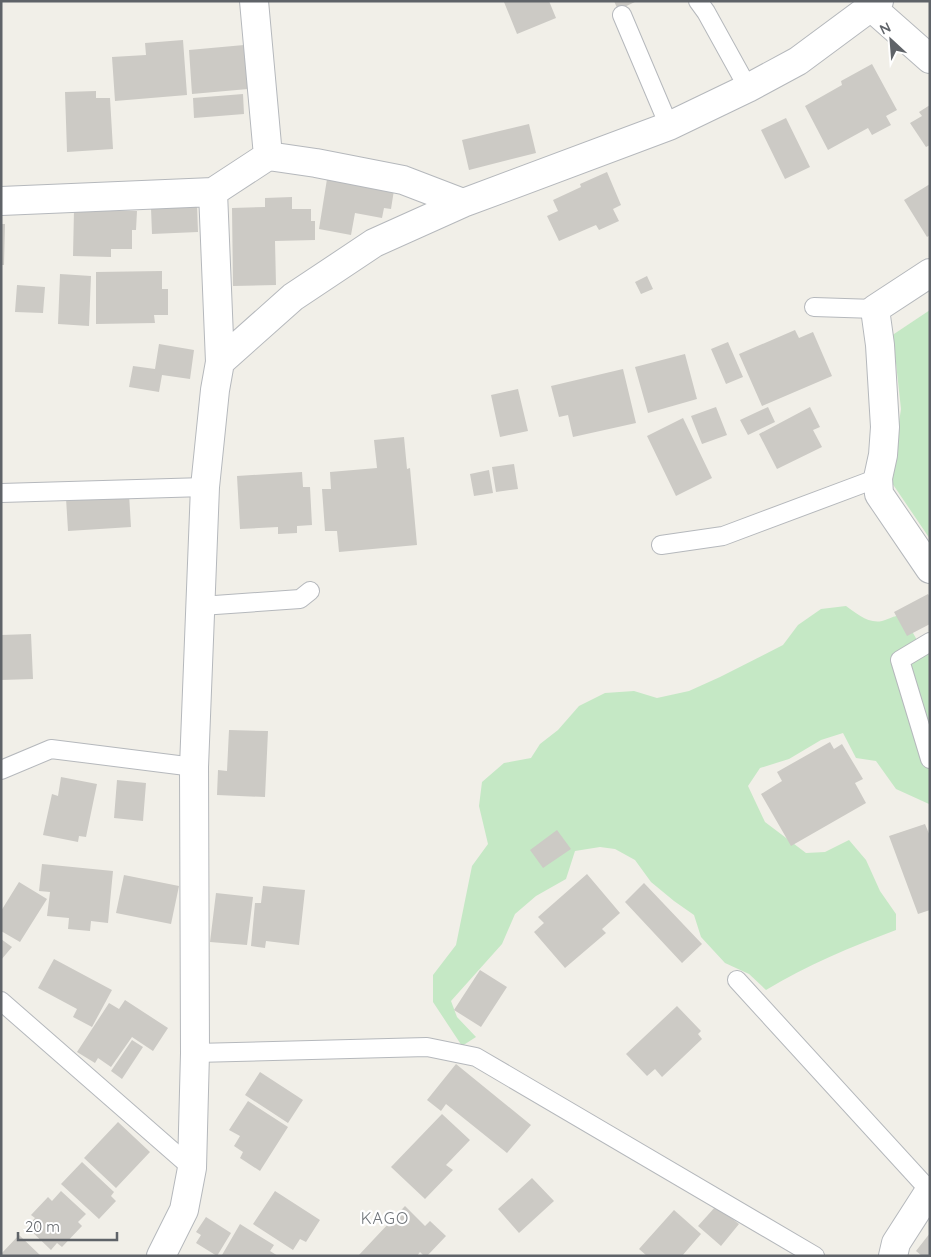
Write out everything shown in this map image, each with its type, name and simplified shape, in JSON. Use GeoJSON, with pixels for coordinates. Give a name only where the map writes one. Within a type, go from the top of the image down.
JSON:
{"type":"FeatureCollection","features":[{"type":"Feature","properties":{"kind":"street"},"geometry":{"type":"LineString","coordinates":[[254,1],[268,156]]}},
{"type":"Feature","properties":{"kind":"street"},"geometry":{"type":"LineString","coordinates":[[220,362],[293,297],[374,243],[463,203],[669,126],[748,88],[798,61],[875,4],[930,59]]}},
{"type":"Feature","properties":{"kind":"street"},"geometry":{"type":"LineString","coordinates":[[1,201],[213,192],[268,156],[316,163],[403,180],[463,203]]}},
{"type":"Feature","properties":{"kind":"street"},"geometry":{"type":"LineString","coordinates":[[161,1256],[184,1210],[192,1168],[195,1053],[194,766],[205,487],[215,390],[220,362],[213,192]]}},
{"type":"Feature","properties":{"kind":"street"},"geometry":{"type":"LineString","coordinates":[[930,272],[876,309],[885,427],[883,455],[878,478],[879,494],[930,570]]}},
{"type":"Feature","properties":{"kind":"street"},"geometry":{"type":"LineString","coordinates":[[893,1256],[896,1243],[929,1190]]}},
{"type":"Feature","properties":{"kind":"lane"},"geometry":{"type":"LineString","coordinates":[[698,1],[748,88]]}},
{"type":"Feature","properties":{"kind":"lane"},"geometry":{"type":"LineString","coordinates":[[622,15],[669,126]]}},
{"type":"Feature","properties":{"kind":"lane"},"geometry":{"type":"LineString","coordinates":[[814,307],[876,309]]}},
{"type":"Feature","properties":{"kind":"lane"},"geometry":{"type":"LineString","coordinates":[[661,546],[723,536],[878,478]]}},
{"type":"Feature","properties":{"kind":"lane"},"geometry":{"type":"LineString","coordinates":[[1,493],[205,487]]}},
{"type":"Feature","properties":{"kind":"lane"},"geometry":{"type":"LineString","coordinates":[[201,606],[300,599],[310,591]]}},
{"type":"Feature","properties":{"kind":"lane"},"geometry":{"type":"LineString","coordinates":[[930,642],[900,660],[930,759]]}},
{"type":"Feature","properties":{"kind":"lane"},"geometry":{"type":"LineString","coordinates":[[1,770],[51,749],[194,766]]}},
{"type":"Feature","properties":{"kind":"lane"},"geometry":{"type":"LineString","coordinates":[[737,980],[929,1190]]}},
{"type":"Feature","properties":{"kind":"lane"},"geometry":{"type":"LineString","coordinates":[[1,1001],[192,1168]]}},
{"type":"Feature","properties":{"kind":"lane"},"geometry":{"type":"LineString","coordinates":[[195,1053],[427,1047],[476,1057],[815,1256]]}},
{"type":"Feature","properties":{"kind":"green space"},"geometry":{"type":"Polygon","coordinates":[[[930,310],[930,539],[892,483],[901,409],[891,336],[930,310]]]}},
{"type":"Feature","properties":{"kind":"green space"},"geometry":{"type":"Polygon","coordinates":[[[846,606],[862,617],[877,622],[895,616],[909,618],[913,633],[921,647],[930,647],[930,808],[929,804],[896,789],[876,761],[856,758],[843,733],[821,740],[789,759],[760,768],[748,786],[765,822],[806,853],[825,852],[849,840],[866,860],[880,891],[896,914],[896,930],[797,972],[766,990],[749,974],[725,963],[701,937],[694,915],[651,882],[635,860],[615,849],[600,847],[575,851],[566,879],[536,896],[515,914],[502,944],[451,1001],[457,1017],[476,1037],[462,1046],[433,1002],[433,975],[456,945],[472,866],[488,844],[479,806],[482,782],[504,763],[531,758],[540,744],[558,730],[579,706],[605,693],[634,691],[657,698],[689,691],[783,645],[798,625],[821,609],[846,606]]]}},
{"type":"Feature","properties":{"kind":"building"},"geometry":{"type":"Polygon","coordinates":[[[549,1],[556,18],[517,34],[504,2],[549,1]]]}},
{"type":"Feature","properties":{"kind":"building"},"geometry":{"type":"Polygon","coordinates":[[[614,1],[637,1],[618,10],[614,1]]]}},
{"type":"Feature","properties":{"kind":"building"},"geometry":{"type":"Polygon","coordinates":[[[183,40],[187,95],[115,101],[112,57],[146,55],[145,43],[183,40]]]}},
{"type":"Feature","properties":{"kind":"building"},"geometry":{"type":"Polygon","coordinates":[[[244,45],[248,89],[192,94],[189,50],[244,45]]]}},
{"type":"Feature","properties":{"kind":"building"},"geometry":{"type":"Polygon","coordinates":[[[872,64],[897,110],[886,116],[891,125],[872,135],[868,128],[828,150],[805,106],[842,85],[841,81],[872,64]]]}},
{"type":"Feature","properties":{"kind":"building"},"geometry":{"type":"Polygon","coordinates":[[[96,91],[96,98],[110,98],[113,149],[67,152],[65,92],[96,91]]]}},
{"type":"Feature","properties":{"kind":"building"},"geometry":{"type":"Polygon","coordinates":[[[243,94],[244,114],[194,118],[193,98],[243,94]]]}},
{"type":"Feature","properties":{"kind":"building"},"geometry":{"type":"Polygon","coordinates":[[[930,105],[930,145],[926,147],[910,123],[922,116],[919,112],[930,105]]]}},
{"type":"Feature","properties":{"kind":"building"},"geometry":{"type":"Polygon","coordinates":[[[786,118],[810,167],[785,179],[761,130],[786,118]]]}},
{"type":"Feature","properties":{"kind":"building"},"geometry":{"type":"Polygon","coordinates":[[[529,124],[536,153],[469,170],[462,140],[529,124]]]}},
{"type":"Feature","properties":{"kind":"building"},"geometry":{"type":"Polygon","coordinates":[[[607,172],[621,205],[613,209],[619,221],[599,230],[596,225],[559,241],[547,216],[558,211],[553,200],[581,187],[580,184],[607,172]]]}},
{"type":"Feature","properties":{"kind":"building"},"geometry":{"type":"Polygon","coordinates":[[[327,179],[394,190],[391,209],[384,208],[382,218],[355,213],[351,235],[319,229],[327,179]]]}},
{"type":"Feature","properties":{"kind":"building"},"geometry":{"type":"Polygon","coordinates":[[[930,184],[930,235],[927,237],[904,200],[930,184]]]}},
{"type":"Feature","properties":{"kind":"building"},"geometry":{"type":"Polygon","coordinates":[[[292,197],[292,209],[311,209],[311,221],[315,221],[315,240],[275,241],[276,285],[233,286],[232,208],[265,207],[265,198],[292,197]]]}},
{"type":"Feature","properties":{"kind":"building"},"geometry":{"type":"Polygon","coordinates":[[[197,205],[198,232],[152,234],[151,208],[197,205]]]}},
{"type":"Feature","properties":{"kind":"building"},"geometry":{"type":"Polygon","coordinates":[[[74,210],[137,211],[136,230],[132,230],[132,249],[111,249],[111,257],[73,256],[74,210]]]}},
{"type":"Feature","properties":{"kind":"building"},"geometry":{"type":"Polygon","coordinates":[[[1,224],[5,224],[4,265],[1,265],[1,224]]]}},
{"type":"Feature","properties":{"kind":"building"},"geometry":{"type":"Polygon","coordinates":[[[162,271],[162,289],[168,289],[168,315],[154,315],[155,323],[96,324],[96,272],[162,271]]]}},
{"type":"Feature","properties":{"kind":"building"},"geometry":{"type":"Polygon","coordinates":[[[60,274],[91,276],[89,326],[58,324],[60,274]]]}},
{"type":"Feature","properties":{"kind":"building"},"geometry":{"type":"Polygon","coordinates":[[[647,276],[653,289],[641,294],[635,282],[647,276]]]}},
{"type":"Feature","properties":{"kind":"building"},"geometry":{"type":"Polygon","coordinates":[[[17,285],[45,287],[43,313],[15,312],[17,285]]]}},
{"type":"Feature","properties":{"kind":"building"},"geometry":{"type":"Polygon","coordinates":[[[795,330],[799,338],[813,332],[832,376],[762,406],[739,354],[795,330]]]}},
{"type":"Feature","properties":{"kind":"building"},"geometry":{"type":"Polygon","coordinates":[[[728,342],[743,377],[726,384],[711,349],[728,342]]]}},
{"type":"Feature","properties":{"kind":"building"},"geometry":{"type":"Polygon","coordinates":[[[159,344],[194,350],[190,379],[162,375],[159,392],[129,387],[133,366],[155,369],[159,344]]]}},
{"type":"Feature","properties":{"kind":"building"},"geometry":{"type":"Polygon","coordinates":[[[685,354],[697,399],[648,413],[635,367],[685,354]]]}},
{"type":"Feature","properties":{"kind":"building"},"geometry":{"type":"Polygon","coordinates":[[[623,369],[636,423],[573,437],[568,415],[559,417],[551,386],[623,369]]]}},
{"type":"Feature","properties":{"kind":"building"},"geometry":{"type":"Polygon","coordinates":[[[518,389],[528,431],[500,437],[491,395],[518,389]]]}},
{"type":"Feature","properties":{"kind":"building"},"geometry":{"type":"Polygon","coordinates":[[[716,407],[727,435],[702,444],[691,416],[716,407]]]}},
{"type":"Feature","properties":{"kind":"building"},"geometry":{"type":"Polygon","coordinates":[[[768,407],[775,422],[748,435],[740,420],[768,407]]]}},
{"type":"Feature","properties":{"kind":"building"},"geometry":{"type":"Polygon","coordinates":[[[810,407],[820,427],[813,430],[822,447],[777,469],[759,434],[810,407]]]}},
{"type":"Feature","properties":{"kind":"building"},"geometry":{"type":"Polygon","coordinates":[[[683,418],[712,478],[676,496],[647,436],[683,418]]]}},
{"type":"Feature","properties":{"kind":"building"},"geometry":{"type":"Polygon","coordinates":[[[404,437],[407,469],[410,468],[417,545],[339,552],[337,531],[325,531],[322,489],[331,489],[330,472],[377,468],[374,440],[404,437]]]}},
{"type":"Feature","properties":{"kind":"building"},"geometry":{"type":"Polygon","coordinates":[[[514,464],[518,489],[496,492],[492,467],[514,464]]]}},
{"type":"Feature","properties":{"kind":"building"},"geometry":{"type":"Polygon","coordinates":[[[489,470],[493,493],[474,496],[470,474],[489,470]]]}},
{"type":"Feature","properties":{"kind":"building"},"geometry":{"type":"Polygon","coordinates":[[[302,472],[303,487],[310,487],[312,525],[297,526],[297,533],[278,534],[278,527],[240,529],[237,476],[302,472]]]}},
{"type":"Feature","properties":{"kind":"building"},"geometry":{"type":"Polygon","coordinates":[[[129,494],[131,527],[68,531],[66,498],[129,494]]]}},
{"type":"Feature","properties":{"kind":"building"},"geometry":{"type":"Polygon","coordinates":[[[928,594],[930,597],[930,624],[907,636],[894,612],[928,594]]]}},
{"type":"Feature","properties":{"kind":"building"},"geometry":{"type":"Polygon","coordinates":[[[31,634],[33,679],[1,680],[1,635],[31,634]]]}},
{"type":"Feature","properties":{"kind":"building"},"geometry":{"type":"Polygon","coordinates":[[[229,730],[268,731],[265,797],[217,795],[218,770],[227,771],[229,730]]]}},
{"type":"Feature","properties":{"kind":"building"},"geometry":{"type":"Polygon","coordinates":[[[830,742],[834,749],[842,744],[863,779],[855,783],[866,803],[791,846],[761,794],[782,781],[777,772],[830,742]]]}},
{"type":"Feature","properties":{"kind":"building"},"geometry":{"type":"Polygon","coordinates":[[[61,777],[97,784],[86,837],[79,836],[78,842],[43,835],[52,794],[58,796],[61,777]]]}},
{"type":"Feature","properties":{"kind":"building"},"geometry":{"type":"Polygon","coordinates":[[[117,780],[146,783],[143,821],[114,818],[117,780]]]}},
{"type":"Feature","properties":{"kind":"building"},"geometry":{"type":"Polygon","coordinates":[[[925,824],[930,836],[930,910],[918,914],[889,836],[925,824]]]}},
{"type":"Feature","properties":{"kind":"building"},"geometry":{"type":"Polygon","coordinates":[[[557,830],[571,849],[543,868],[530,850],[557,830]]]}},
{"type":"Feature","properties":{"kind":"building"},"geometry":{"type":"Polygon","coordinates":[[[42,864],[113,871],[108,923],[91,921],[90,931],[68,929],[69,918],[47,916],[50,892],[39,891],[42,864]]]}},
{"type":"Feature","properties":{"kind":"building"},"geometry":{"type":"Polygon","coordinates":[[[587,874],[620,913],[602,929],[606,933],[565,968],[534,932],[544,923],[538,917],[587,874]]]}},
{"type":"Feature","properties":{"kind":"building"},"geometry":{"type":"Polygon","coordinates":[[[124,875],[179,886],[171,924],[116,913],[124,875]]]}},
{"type":"Feature","properties":{"kind":"building"},"geometry":{"type":"Polygon","coordinates":[[[19,882],[47,899],[20,942],[1,931],[1,911],[19,882]]]}},
{"type":"Feature","properties":{"kind":"building"},"geometry":{"type":"Polygon","coordinates":[[[644,883],[702,944],[682,963],[625,902],[644,883]]]}},
{"type":"Feature","properties":{"kind":"building"},"geometry":{"type":"Polygon","coordinates":[[[263,886],[305,890],[299,945],[266,941],[265,948],[251,946],[255,903],[261,903],[263,886]]]}},
{"type":"Feature","properties":{"kind":"building"},"geometry":{"type":"Polygon","coordinates":[[[216,893],[253,897],[247,945],[210,942],[216,893]]]}},
{"type":"Feature","properties":{"kind":"building"},"geometry":{"type":"Polygon","coordinates":[[[1,939],[12,947],[1,960],[1,939]]]}},
{"type":"Feature","properties":{"kind":"building"},"geometry":{"type":"Polygon","coordinates":[[[54,959],[112,990],[92,1027],[73,1017],[77,1009],[38,988],[54,959]]]}},
{"type":"Feature","properties":{"kind":"building"},"geometry":{"type":"Polygon","coordinates":[[[480,970],[507,987],[481,1027],[454,1010],[480,970]]]}},
{"type":"Feature","properties":{"kind":"building"},"geometry":{"type":"Polygon","coordinates":[[[125,1000],[168,1028],[153,1051],[132,1037],[111,1067],[98,1058],[95,1063],[77,1052],[109,1003],[119,1009],[125,1000]]]}},
{"type":"Feature","properties":{"kind":"building"},"geometry":{"type":"Polygon","coordinates":[[[677,1006],[701,1031],[698,1034],[702,1039],[662,1077],[655,1069],[647,1076],[626,1054],[677,1006]]]}},
{"type":"Feature","properties":{"kind":"building"},"geometry":{"type":"Polygon","coordinates":[[[132,1040],[143,1047],[122,1079],[111,1071],[132,1040]]]}},
{"type":"Feature","properties":{"kind":"building"},"geometry":{"type":"Polygon","coordinates":[[[456,1064],[531,1125],[507,1153],[446,1104],[441,1111],[427,1100],[456,1064]]]}},
{"type":"Feature","properties":{"kind":"building"},"geometry":{"type":"Polygon","coordinates":[[[260,1072],[303,1100],[288,1123],[245,1095],[260,1072]]]}},
{"type":"Feature","properties":{"kind":"building"},"geometry":{"type":"Polygon","coordinates":[[[248,1101],[288,1127],[260,1171],[240,1158],[243,1152],[234,1146],[240,1136],[229,1130],[248,1101]]]}},
{"type":"Feature","properties":{"kind":"building"},"geometry":{"type":"Polygon","coordinates":[[[442,1114],[470,1140],[446,1165],[453,1170],[425,1199],[391,1167],[442,1114]]]}},
{"type":"Feature","properties":{"kind":"building"},"geometry":{"type":"Polygon","coordinates":[[[118,1122],[150,1152],[116,1188],[84,1158],[118,1122]]]}},
{"type":"Feature","properties":{"kind":"building"},"geometry":{"type":"Polygon","coordinates":[[[82,1162],[114,1192],[111,1196],[116,1201],[99,1219],[61,1184],[82,1162]]]}},
{"type":"Feature","properties":{"kind":"building"},"geometry":{"type":"Polygon","coordinates":[[[532,1178],[554,1201],[519,1233],[498,1209],[532,1178]]]}},
{"type":"Feature","properties":{"kind":"building"},"geometry":{"type":"Polygon","coordinates":[[[61,1191],[86,1214],[78,1222],[82,1226],[62,1247],[57,1243],[51,1250],[27,1227],[35,1218],[31,1215],[48,1197],[52,1201],[61,1191]]]}},
{"type":"Feature","properties":{"kind":"building"},"geometry":{"type":"Polygon","coordinates":[[[275,1191],[320,1220],[306,1242],[300,1239],[293,1250],[253,1224],[275,1191]]]}},
{"type":"Feature","properties":{"kind":"building"},"geometry":{"type":"Polygon","coordinates":[[[405,1206],[425,1226],[430,1221],[446,1236],[427,1256],[420,1252],[417,1256],[358,1256],[405,1206]]]}},
{"type":"Feature","properties":{"kind":"building"},"geometry":{"type":"Polygon","coordinates":[[[716,1206],[739,1224],[721,1246],[698,1226],[716,1206]]]}},
{"type":"Feature","properties":{"kind":"building"},"geometry":{"type":"Polygon","coordinates":[[[674,1210],[701,1234],[682,1256],[647,1256],[639,1249],[674,1210]]]}},
{"type":"Feature","properties":{"kind":"building"},"geometry":{"type":"Polygon","coordinates":[[[206,1217],[231,1233],[217,1256],[196,1243],[201,1235],[196,1232],[206,1217]]]}},
{"type":"Feature","properties":{"kind":"building"},"geometry":{"type":"Polygon","coordinates":[[[240,1224],[274,1245],[270,1251],[278,1256],[222,1255],[240,1224]]]}},
{"type":"Feature","properties":{"kind":"building"},"geometry":{"type":"Polygon","coordinates":[[[930,1233],[930,1256],[922,1256],[916,1251],[930,1233]]]}},
{"type":"Feature","properties":{"kind":"building"},"geometry":{"type":"Polygon","coordinates":[[[19,1235],[41,1256],[1,1256],[19,1235]]]}},
{"type":"Feature","properties":{"kind":"district","name":"KAGO"},"geometry":{"type":"Point","coordinates":[385,1218]}}]}
